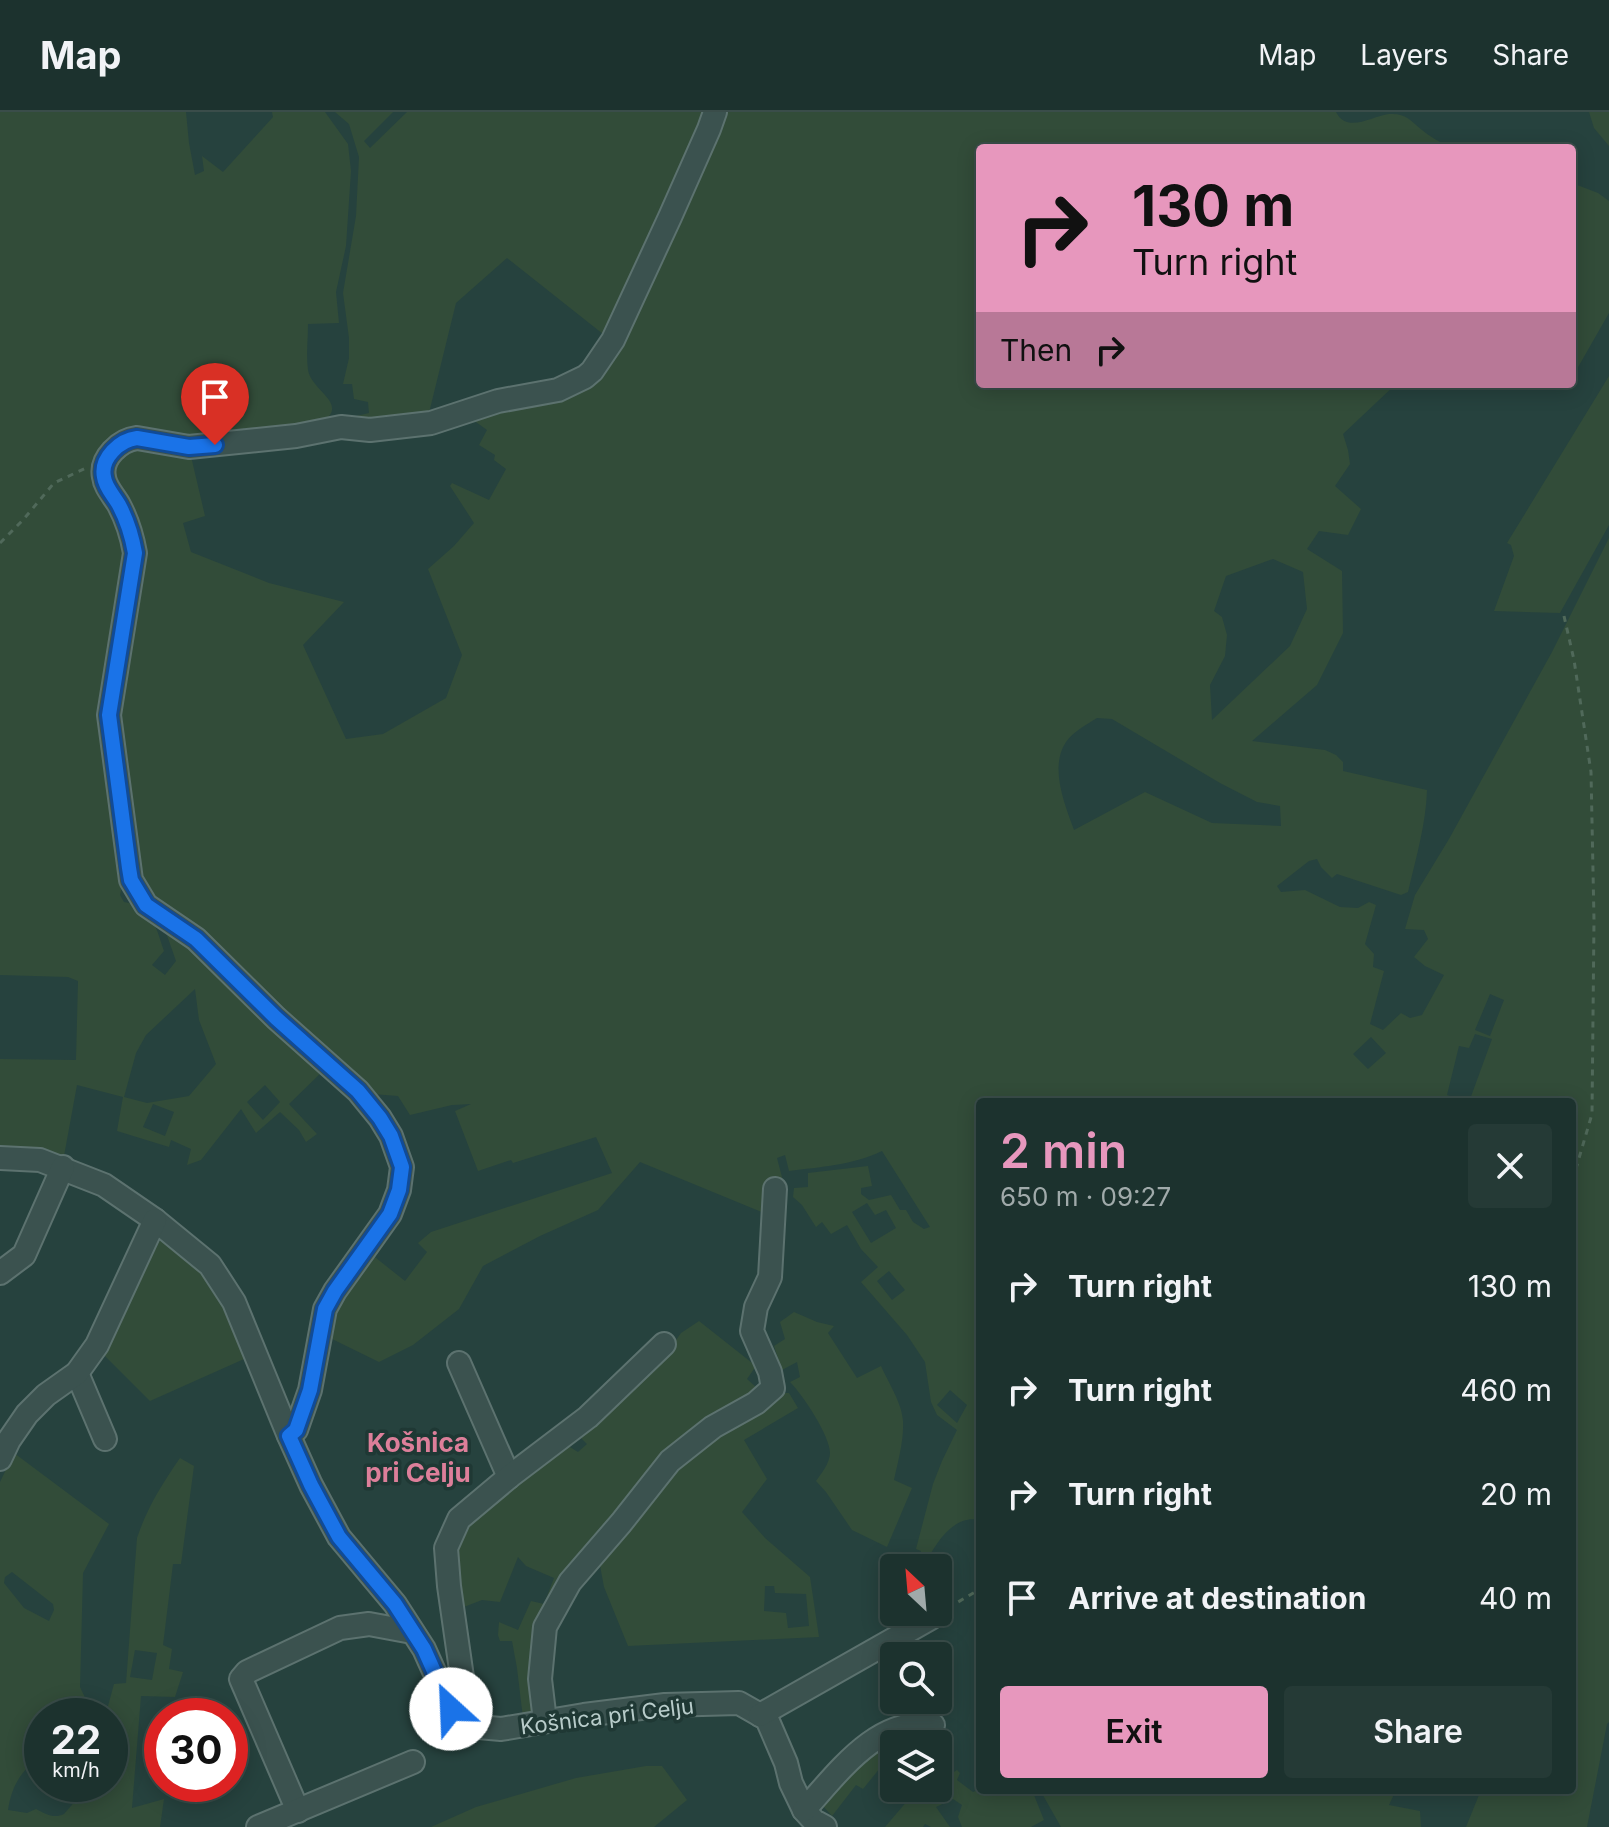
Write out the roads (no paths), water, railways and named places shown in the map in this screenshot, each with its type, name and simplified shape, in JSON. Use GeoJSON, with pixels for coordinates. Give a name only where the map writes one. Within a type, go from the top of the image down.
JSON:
{"type":"FeatureCollection","features":[{"type":"Feature","properties":{"kind":"street"},"geometry":{"type":"LineString","coordinates":[[289,1436],[296,1430],[310,1390],[325,1309],[390,1214],[399,1190],[402,1167],[391,1136],[358,1091],[276,1018],[196,939],[146,905],[131,880],[109,715],[135,553],[120,506],[103,474],[109,456],[116,447],[130,439],[189,447],[296,436],[341,427],[370,430],[431,423],[498,401],[558,390],[585,377],[613,340],[715,112]]}},
{"type":"Feature","properties":{"kind":"street"},"geometry":{"type":"LineString","coordinates":[[0,1158],[40,1160],[104,1185],[155,1220],[210,1265],[234,1302],[289,1436],[339,1537],[395,1604],[424,1649],[451,1709],[467,1726],[476,1727],[462,1677],[446,1548],[459,1519],[588,1417],[664,1344]]}},
{"type":"Feature","properties":{"kind":"street"},"geometry":{"type":"LineString","coordinates":[[0,1273],[24,1255],[63,1167]]}},
{"type":"Feature","properties":{"kind":"street"},"geometry":{"type":"LineString","coordinates":[[545,1721],[540,1679],[545,1627],[570,1582],[670,1461],[713,1427],[756,1403],[773,1388],[770,1372],[752,1331],[756,1307],[770,1277],[775,1189]]}},
{"type":"Feature","properties":{"kind":"street"},"geometry":{"type":"LineString","coordinates":[[0,1459],[27,1414],[46,1395],[77,1373],[97,1345],[155,1220]]}},
{"type":"Feature","properties":{"kind":"street"},"geometry":{"type":"LineString","coordinates":[[459,1363],[509,1477]]}},
{"type":"Feature","properties":{"kind":"street"},"geometry":{"type":"LineString","coordinates":[[77,1373],[105,1439]]}},
{"type":"Feature","properties":{"kind":"street"},"geometry":{"type":"LineString","coordinates":[[298,1811],[241,1679],[259,1665],[340,1628],[369,1624],[412,1632]]}},
{"type":"Feature","properties":{"kind":"street"},"geometry":{"type":"LineString","coordinates":[[760,1715],[917,1626]]}},
{"type":"Feature","properties":{"kind":"street","name":"Košnica pri Celju"},"geometry":{"type":"LineString","coordinates":[[476,1727],[501,1729],[665,1705],[739,1703],[760,1715]]}},
{"type":"Feature","properties":{"kind":"street"},"geometry":{"type":"LineString","coordinates":[[760,1715],[767,1719],[804,1810],[825,1827]]}},
{"type":"Feature","properties":{"kind":"street"},"geometry":{"type":"LineString","coordinates":[[804,1810],[869,1742],[894,1729],[920,1723],[933,1725]]}},
{"type":"Feature","properties":{"kind":"street"},"geometry":{"type":"LineString","coordinates":[[258,1827],[413,1762]]}},
{"type":"Feature","properties":{"kind":"district","name":"Košnica pri Celju"},"geometry":{"type":"Point","coordinates":[418,1458]}}]}
